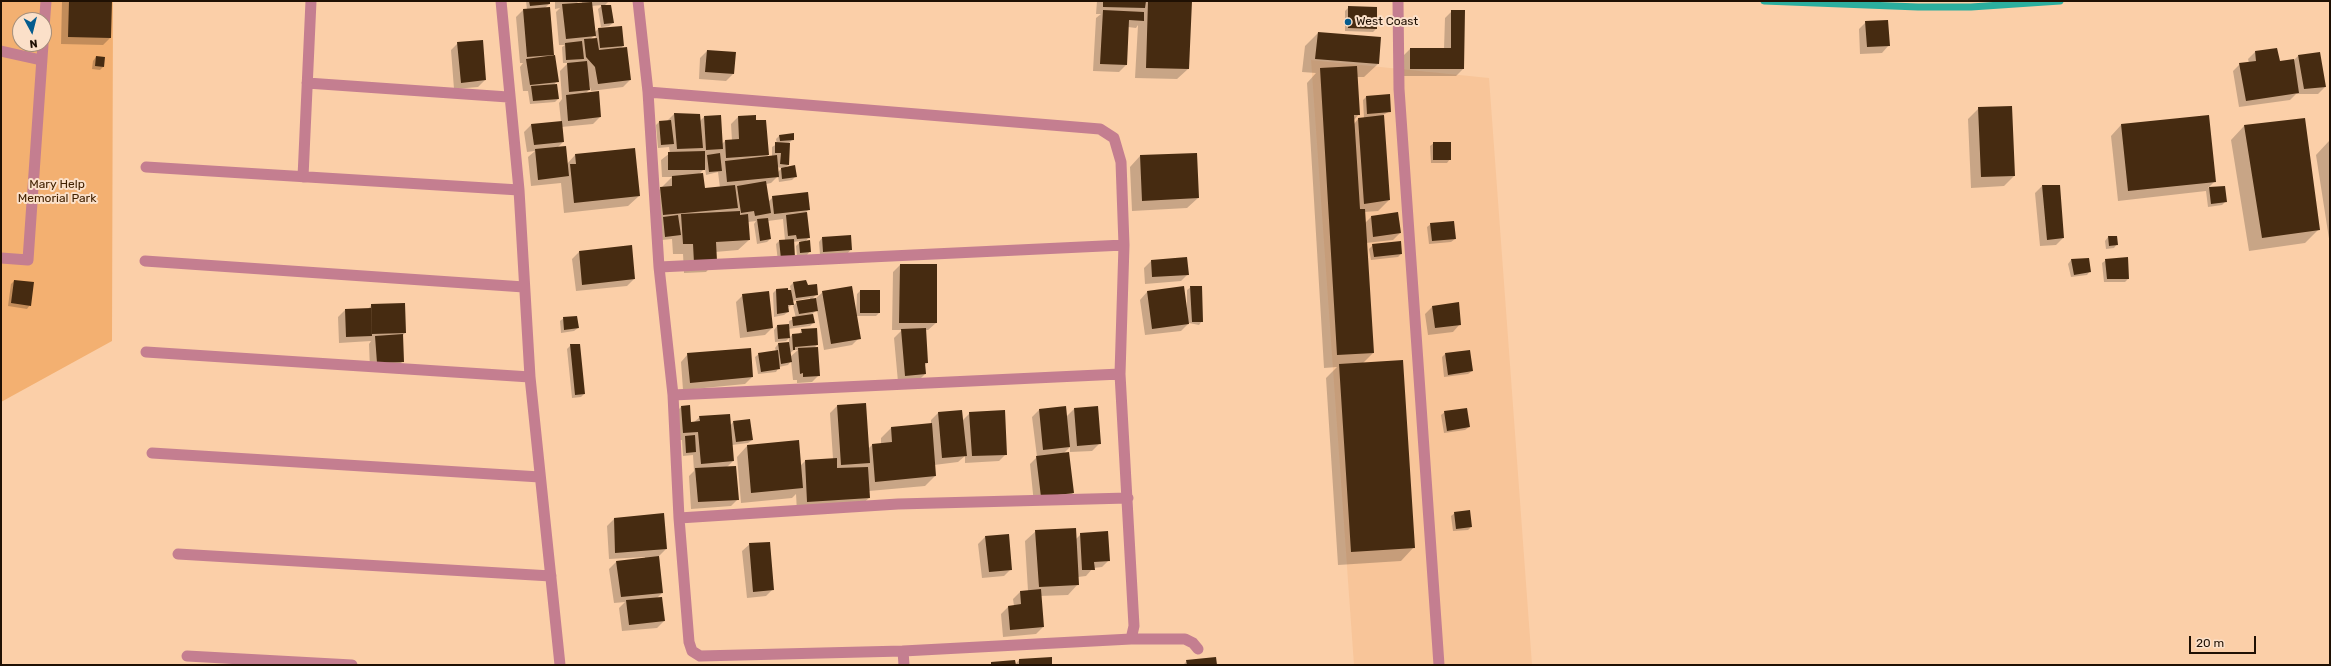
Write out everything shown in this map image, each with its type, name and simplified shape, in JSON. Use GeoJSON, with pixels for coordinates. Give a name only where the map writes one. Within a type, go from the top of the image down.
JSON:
{"type":"FeatureCollection","features":[{"type":"Feature","properties":{"kind":"street"},"geometry":{"type":"LineString","coordinates":[[45,12],[46,1]]}},
{"type":"Feature","properties":{"kind":"street"},"geometry":{"type":"LineString","coordinates":[[303,177],[311,1]]}},
{"type":"Feature","properties":{"kind":"street"},"geometry":{"type":"LineString","coordinates":[[501,1],[508,97],[519,190],[530,377],[560,665]]}},
{"type":"Feature","properties":{"kind":"street"},"geometry":{"type":"LineString","coordinates":[[638,1],[648,92],[660,267],[674,395],[679,518],[688,642],[692,652],[700,656],[903,651],[1131,639],[1185,639],[1193,643],[1198,649]]}},
{"type":"Feature","properties":{"kind":"street"},"geometry":{"type":"LineString","coordinates":[[1398,1],[1399,89],[1439,665]]}},
{"type":"Feature","properties":{"kind":"street"},"geometry":{"type":"LineString","coordinates":[[1,51],[41,60]]}},
{"type":"Feature","properties":{"kind":"street"},"geometry":{"type":"LineString","coordinates":[[1,258],[28,260],[42,52]]}},
{"type":"Feature","properties":{"kind":"street"},"geometry":{"type":"LineString","coordinates":[[307,83],[508,97]]}},
{"type":"Feature","properties":{"kind":"street"},"geometry":{"type":"LineString","coordinates":[[648,92],[1100,129],[1114,138],[1120,162],[1124,245],[1120,374],[1134,626],[1131,639]]}},
{"type":"Feature","properties":{"kind":"street"},"geometry":{"type":"LineString","coordinates":[[146,167],[519,190]]}},
{"type":"Feature","properties":{"kind":"street"},"geometry":{"type":"LineString","coordinates":[[660,267],[1124,245]]}},
{"type":"Feature","properties":{"kind":"street"},"geometry":{"type":"LineString","coordinates":[[145,261],[524,287]]}},
{"type":"Feature","properties":{"kind":"street"},"geometry":{"type":"LineString","coordinates":[[146,352],[530,377]]}},
{"type":"Feature","properties":{"kind":"street"},"geometry":{"type":"LineString","coordinates":[[674,395],[1120,374]]}},
{"type":"Feature","properties":{"kind":"street"},"geometry":{"type":"LineString","coordinates":[[152,453],[540,477]]}},
{"type":"Feature","properties":{"kind":"street"},"geometry":{"type":"LineString","coordinates":[[679,518],[898,504],[1128,498]]}},
{"type":"Feature","properties":{"kind":"street"},"geometry":{"type":"LineString","coordinates":[[178,554],[551,576]]}},
{"type":"Feature","properties":{"kind":"street"},"geometry":{"type":"LineString","coordinates":[[903,651],[904,665]]}},
{"type":"Feature","properties":{"kind":"street"},"geometry":{"type":"LineString","coordinates":[[187,656],[352,665]]}},
{"type":"Feature","properties":{"kind":"shaded area"},"geometry":{"type":"Polygon","coordinates":[[[1311,60],[1489,78],[1532,665],[1354,665],[1311,60]]]}},
{"type":"Feature","properties":{"kind":"green space","name":"Mary Help Memorial Park"},"geometry":{"type":"Polygon","coordinates":[[[1,1],[113,1],[112,341],[1,402],[1,1]]]}},
{"type":"Feature","properties":{"kind":"building"},"geometry":{"type":"Polygon","coordinates":[[[69,1],[112,1],[111,38],[68,37],[69,1]]]}},
{"type":"Feature","properties":{"kind":"building"},"geometry":{"type":"Polygon","coordinates":[[[529,1],[550,1],[550,4],[530,6],[529,1]]]}},
{"type":"Feature","properties":{"kind":"building"},"geometry":{"type":"Polygon","coordinates":[[[1103,1],[1146,1],[1145,8],[1103,7],[1103,1]]]}},
{"type":"Feature","properties":{"kind":"building"},"geometry":{"type":"Polygon","coordinates":[[[1148,1],[1192,1],[1189,69],[1146,68],[1148,1]]]}},
{"type":"Feature","properties":{"kind":"building"},"geometry":{"type":"Polygon","coordinates":[[[592,2],[596,36],[566,39],[562,4],[592,2]]]}},
{"type":"Feature","properties":{"kind":"building"},"geometry":{"type":"Polygon","coordinates":[[[601,5],[611,5],[614,23],[604,24],[601,5]]]}},
{"type":"Feature","properties":{"kind":"building"},"geometry":{"type":"Polygon","coordinates":[[[1348,6],[1377,7],[1377,29],[1348,28],[1348,6]]]}},
{"type":"Feature","properties":{"kind":"building"},"geometry":{"type":"Polygon","coordinates":[[[550,7],[554,55],[527,57],[523,9],[550,7]]]}},
{"type":"Feature","properties":{"kind":"building"},"geometry":{"type":"Polygon","coordinates":[[[1103,10],[1144,12],[1144,21],[1129,20],[1127,65],[1100,64],[1103,10]]]}},
{"type":"Feature","properties":{"kind":"building"},"geometry":{"type":"Polygon","coordinates":[[[1451,10],[1465,10],[1464,69],[1410,69],[1410,48],[1451,48],[1451,10]]]}},
{"type":"Feature","properties":{"kind":"building"},"geometry":{"type":"Polygon","coordinates":[[[1888,20],[1890,46],[1867,47],[1865,21],[1888,20]]]}},
{"type":"Feature","properties":{"kind":"building"},"geometry":{"type":"Polygon","coordinates":[[[622,26],[624,46],[600,48],[598,28],[622,26]]]}},
{"type":"Feature","properties":{"kind":"building"},"geometry":{"type":"Polygon","coordinates":[[[1318,32],[1381,37],[1379,64],[1315,59],[1318,32]]]}},
{"type":"Feature","properties":{"kind":"building"},"geometry":{"type":"Polygon","coordinates":[[[597,38],[599,50],[627,47],[631,80],[598,84],[595,67],[586,57],[584,39],[597,38]]]}},
{"type":"Feature","properties":{"kind":"building"},"geometry":{"type":"Polygon","coordinates":[[[483,40],[486,80],[461,83],[457,42],[483,40]]]}},
{"type":"Feature","properties":{"kind":"building"},"geometry":{"type":"Polygon","coordinates":[[[582,41],[584,59],[566,60],[565,43],[582,41]]]}},
{"type":"Feature","properties":{"kind":"building"},"geometry":{"type":"Polygon","coordinates":[[[2277,48],[2280,61],[2294,59],[2299,93],[2246,101],[2239,63],[2256,61],[2255,51],[2277,48]]]}},
{"type":"Feature","properties":{"kind":"building"},"geometry":{"type":"Polygon","coordinates":[[[707,50],[736,52],[734,74],[705,72],[707,50]]]}},
{"type":"Feature","properties":{"kind":"building"},"geometry":{"type":"Polygon","coordinates":[[[2320,52],[2326,87],[2304,89],[2298,55],[2320,52]]]}},
{"type":"Feature","properties":{"kind":"building"},"geometry":{"type":"Polygon","coordinates":[[[555,55],[559,82],[530,85],[526,59],[555,55]]]}},
{"type":"Feature","properties":{"kind":"building"},"geometry":{"type":"Polygon","coordinates":[[[96,56],[105,57],[104,67],[95,66],[96,56]]]}},
{"type":"Feature","properties":{"kind":"building"},"geometry":{"type":"Polygon","coordinates":[[[587,61],[590,90],[569,92],[567,63],[587,61]]]}},
{"type":"Feature","properties":{"kind":"building"},"geometry":{"type":"Polygon","coordinates":[[[1357,66],[1360,115],[1354,115],[1360,209],[1365,209],[1374,353],[1337,355],[1320,68],[1357,66]]]}},
{"type":"Feature","properties":{"kind":"building"},"geometry":{"type":"Polygon","coordinates":[[[557,84],[559,99],[533,101],[531,86],[557,84]]]}},
{"type":"Feature","properties":{"kind":"building"},"geometry":{"type":"Polygon","coordinates":[[[599,91],[601,117],[568,121],[566,95],[599,91]]]}},
{"type":"Feature","properties":{"kind":"building"},"geometry":{"type":"Polygon","coordinates":[[[1390,94],[1391,112],[1367,114],[1366,96],[1390,94]]]}},
{"type":"Feature","properties":{"kind":"building"},"geometry":{"type":"Polygon","coordinates":[[[2012,106],[2015,176],[1981,177],[1978,107],[2012,106]]]}},
{"type":"Feature","properties":{"kind":"building"},"geometry":{"type":"Polygon","coordinates":[[[674,113],[700,114],[703,148],[677,149],[674,113]]]}},
{"type":"Feature","properties":{"kind":"building"},"geometry":{"type":"Polygon","coordinates":[[[721,115],[723,149],[706,150],[704,116],[721,115]]]}},
{"type":"Feature","properties":{"kind":"building"},"geometry":{"type":"Polygon","coordinates":[[[756,115],[756,120],[766,120],[769,155],[726,158],[725,140],[739,139],[738,116],[756,115]]]}},
{"type":"Feature","properties":{"kind":"building"},"geometry":{"type":"Polygon","coordinates":[[[1384,115],[1390,200],[1364,204],[1358,118],[1384,115]]]}},
{"type":"Feature","properties":{"kind":"building"},"geometry":{"type":"Polygon","coordinates":[[[2209,115],[2216,182],[2128,191],[2121,124],[2209,115]]]}},
{"type":"Feature","properties":{"kind":"building"},"geometry":{"type":"Polygon","coordinates":[[[2305,118],[2320,230],[2262,238],[2244,125],[2305,118]]]}},
{"type":"Feature","properties":{"kind":"building"},"geometry":{"type":"Polygon","coordinates":[[[671,120],[674,144],[661,145],[659,121],[671,120]]]}},
{"type":"Feature","properties":{"kind":"building"},"geometry":{"type":"Polygon","coordinates":[[[562,121],[564,142],[534,145],[531,124],[562,121]]]}},
{"type":"Feature","properties":{"kind":"building"},"geometry":{"type":"Polygon","coordinates":[[[794,133],[794,140],[780,141],[779,135],[794,133]]]}},
{"type":"Feature","properties":{"kind":"building"},"geometry":{"type":"Polygon","coordinates":[[[775,142],[790,143],[789,165],[780,164],[781,153],[775,153],[775,142]]]}},
{"type":"Feature","properties":{"kind":"building"},"geometry":{"type":"Polygon","coordinates":[[[1433,142],[1451,142],[1451,160],[1433,160],[1433,142]]]}},
{"type":"Feature","properties":{"kind":"building"},"geometry":{"type":"Polygon","coordinates":[[[566,146],[569,176],[538,180],[535,149],[566,146]]]}},
{"type":"Feature","properties":{"kind":"building"},"geometry":{"type":"Polygon","coordinates":[[[635,148],[640,196],[574,203],[570,164],[576,164],[575,154],[635,148]]]}},
{"type":"Feature","properties":{"kind":"building"},"geometry":{"type":"Polygon","coordinates":[[[705,151],[705,170],[668,170],[668,152],[705,151]]]}},
{"type":"Feature","properties":{"kind":"building"},"geometry":{"type":"Polygon","coordinates":[[[720,153],[722,171],[709,172],[707,155],[720,153]]]}},
{"type":"Feature","properties":{"kind":"building"},"geometry":{"type":"Polygon","coordinates":[[[1197,153],[1199,198],[1142,201],[1140,155],[1197,153]]]}},
{"type":"Feature","properties":{"kind":"building"},"geometry":{"type":"Polygon","coordinates":[[[777,155],[779,177],[727,182],[725,161],[777,155]]]}},
{"type":"Feature","properties":{"kind":"building"},"geometry":{"type":"Polygon","coordinates":[[[795,165],[797,177],[782,179],[781,168],[795,165]]]}},
{"type":"Feature","properties":{"kind":"building"},"geometry":{"type":"Polygon","coordinates":[[[703,173],[705,188],[735,185],[738,208],[663,215],[660,187],[672,186],[672,176],[703,173]]]}},
{"type":"Feature","properties":{"kind":"building"},"geometry":{"type":"Polygon","coordinates":[[[766,181],[771,213],[755,216],[754,211],[741,213],[737,186],[766,181]]]}},
{"type":"Feature","properties":{"kind":"building"},"geometry":{"type":"Polygon","coordinates":[[[2042,185],[2060,185],[2064,238],[2047,240],[2042,185]]]}},
{"type":"Feature","properties":{"kind":"building"},"geometry":{"type":"Polygon","coordinates":[[[2225,186],[2227,202],[2211,204],[2209,187],[2225,186]]]}},
{"type":"Feature","properties":{"kind":"building"},"geometry":{"type":"Polygon","coordinates":[[[808,192],[810,210],[774,214],[772,196],[808,192]]]}},
{"type":"Feature","properties":{"kind":"building"},"geometry":{"type":"Polygon","coordinates":[[[740,211],[740,215],[748,214],[750,240],[716,242],[717,261],[694,263],[693,244],[683,244],[681,214],[740,211]]]}},
{"type":"Feature","properties":{"kind":"building"},"geometry":{"type":"Polygon","coordinates":[[[807,212],[810,238],[797,239],[796,235],[788,236],[786,215],[807,212]]]}},
{"type":"Feature","properties":{"kind":"building"},"geometry":{"type":"Polygon","coordinates":[[[1398,212],[1401,233],[1373,237],[1371,216],[1398,212]]]}},
{"type":"Feature","properties":{"kind":"building"},"geometry":{"type":"Polygon","coordinates":[[[678,215],[681,235],[665,237],[663,217],[678,215]]]}},
{"type":"Feature","properties":{"kind":"building"},"geometry":{"type":"Polygon","coordinates":[[[768,218],[771,239],[760,241],[757,219],[768,218]]]}},
{"type":"Feature","properties":{"kind":"building"},"geometry":{"type":"Polygon","coordinates":[[[1454,221],[1456,239],[1432,241],[1430,223],[1454,221]]]}},
{"type":"Feature","properties":{"kind":"building"},"geometry":{"type":"Polygon","coordinates":[[[851,235],[852,250],[823,252],[822,237],[851,235]]]}},
{"type":"Feature","properties":{"kind":"building"},"geometry":{"type":"Polygon","coordinates":[[[2108,236],[2117,236],[2118,245],[2109,246],[2108,236]]]}},
{"type":"Feature","properties":{"kind":"building"},"geometry":{"type":"Polygon","coordinates":[[[794,239],[795,258],[781,259],[779,240],[794,239]]]}},
{"type":"Feature","properties":{"kind":"building"},"geometry":{"type":"Polygon","coordinates":[[[810,240],[811,252],[800,253],[799,242],[810,240]]]}},
{"type":"Feature","properties":{"kind":"building"},"geometry":{"type":"Polygon","coordinates":[[[1401,241],[1402,254],[1374,257],[1372,244],[1401,241]]]}},
{"type":"Feature","properties":{"kind":"building"},"geometry":{"type":"Polygon","coordinates":[[[632,245],[635,279],[582,285],[579,251],[632,245]]]}},
{"type":"Feature","properties":{"kind":"building"},"geometry":{"type":"Polygon","coordinates":[[[1187,257],[1189,275],[1152,277],[1151,260],[1187,257]]]}},
{"type":"Feature","properties":{"kind":"building"},"geometry":{"type":"Polygon","coordinates":[[[2128,257],[2129,279],[2107,279],[2105,259],[2128,257]]]}},
{"type":"Feature","properties":{"kind":"building"},"geometry":{"type":"Polygon","coordinates":[[[2089,258],[2091,272],[2074,275],[2071,259],[2089,258]]]}},
{"type":"Feature","properties":{"kind":"building"},"geometry":{"type":"Polygon","coordinates":[[[900,264],[937,264],[937,323],[899,323],[900,264]]]}},
{"type":"Feature","properties":{"kind":"building"},"geometry":{"type":"Polygon","coordinates":[[[14,280],[34,282],[31,306],[11,303],[14,280]]]}},
{"type":"Feature","properties":{"kind":"building"},"geometry":{"type":"Polygon","coordinates":[[[806,280],[808,285],[817,284],[818,295],[796,298],[793,282],[806,280]]]}},
{"type":"Feature","properties":{"kind":"building"},"geometry":{"type":"Polygon","coordinates":[[[852,286],[861,339],[831,344],[822,291],[852,286]]]}},
{"type":"Feature","properties":{"kind":"building"},"geometry":{"type":"Polygon","coordinates":[[[1184,286],[1189,324],[1152,329],[1147,291],[1184,286]]]}},
{"type":"Feature","properties":{"kind":"building"},"geometry":{"type":"Polygon","coordinates":[[[1190,286],[1202,286],[1203,322],[1192,322],[1190,286]]]}},
{"type":"Feature","properties":{"kind":"building"},"geometry":{"type":"Polygon","coordinates":[[[788,288],[788,290],[791,290],[794,305],[788,305],[789,312],[777,314],[776,289],[788,288]]]}},
{"type":"Feature","properties":{"kind":"building"},"geometry":{"type":"Polygon","coordinates":[[[860,290],[880,290],[880,313],[860,313],[860,290]]]}},
{"type":"Feature","properties":{"kind":"building"},"geometry":{"type":"Polygon","coordinates":[[[769,291],[773,328],[747,332],[742,294],[769,291]]]}},
{"type":"Feature","properties":{"kind":"building"},"geometry":{"type":"Polygon","coordinates":[[[816,298],[818,311],[799,314],[796,301],[816,298]]]}},
{"type":"Feature","properties":{"kind":"building"},"geometry":{"type":"Polygon","coordinates":[[[1459,302],[1461,325],[1435,328],[1432,306],[1459,302]]]}},
{"type":"Feature","properties":{"kind":"building"},"geometry":{"type":"Polygon","coordinates":[[[405,303],[406,333],[372,334],[371,304],[405,303]]]}},
{"type":"Feature","properties":{"kind":"building"},"geometry":{"type":"Polygon","coordinates":[[[371,308],[372,336],[346,337],[345,309],[371,308]]]}},
{"type":"Feature","properties":{"kind":"building"},"geometry":{"type":"Polygon","coordinates":[[[813,314],[815,323],[793,326],[792,317],[813,314]]]}},
{"type":"Feature","properties":{"kind":"building"},"geometry":{"type":"Polygon","coordinates":[[[577,316],[579,328],[564,330],[563,317],[577,316]]]}},
{"type":"Feature","properties":{"kind":"building"},"geometry":{"type":"Polygon","coordinates":[[[789,324],[790,338],[778,339],[777,325],[789,324]]]}},
{"type":"Feature","properties":{"kind":"building"},"geometry":{"type":"Polygon","coordinates":[[[817,328],[818,345],[795,347],[795,350],[793,350],[792,334],[802,333],[801,329],[817,328]]]}},
{"type":"Feature","properties":{"kind":"building"},"geometry":{"type":"Polygon","coordinates":[[[926,328],[928,363],[925,363],[926,374],[905,376],[901,329],[926,328]]]}},
{"type":"Feature","properties":{"kind":"building"},"geometry":{"type":"Polygon","coordinates":[[[403,334],[404,362],[377,363],[375,336],[403,334]]]}},
{"type":"Feature","properties":{"kind":"building"},"geometry":{"type":"Polygon","coordinates":[[[789,342],[792,362],[781,364],[778,343],[789,342]]]}},
{"type":"Feature","properties":{"kind":"building"},"geometry":{"type":"Polygon","coordinates":[[[570,344],[580,344],[585,394],[575,395],[570,344]]]}},
{"type":"Feature","properties":{"kind":"building"},"geometry":{"type":"Polygon","coordinates":[[[818,347],[820,376],[803,377],[803,373],[800,374],[798,348],[818,347]]]}},
{"type":"Feature","properties":{"kind":"building"},"geometry":{"type":"Polygon","coordinates":[[[751,348],[753,377],[690,383],[687,353],[751,348]]]}},
{"type":"Feature","properties":{"kind":"building"},"geometry":{"type":"Polygon","coordinates":[[[778,350],[780,369],[761,372],[758,353],[778,350]]]}},
{"type":"Feature","properties":{"kind":"building"},"geometry":{"type":"Polygon","coordinates":[[[1470,350],[1473,371],[1448,375],[1445,353],[1470,350]]]}},
{"type":"Feature","properties":{"kind":"building"},"geometry":{"type":"Polygon","coordinates":[[[1403,360],[1415,548],[1351,552],[1339,364],[1403,360]]]}},
{"type":"Feature","properties":{"kind":"building"},"geometry":{"type":"Polygon","coordinates":[[[866,403],[870,463],[841,465],[837,405],[866,403]]]}},
{"type":"Feature","properties":{"kind":"building"},"geometry":{"type":"Polygon","coordinates":[[[690,405],[691,422],[700,421],[699,416],[730,414],[734,461],[701,464],[698,432],[683,433],[681,406],[690,405]]]}},
{"type":"Feature","properties":{"kind":"building"},"geometry":{"type":"Polygon","coordinates":[[[1066,406],[1070,447],[1043,450],[1039,409],[1066,406]]]}},
{"type":"Feature","properties":{"kind":"building"},"geometry":{"type":"Polygon","coordinates":[[[1098,406],[1101,444],[1077,446],[1074,408],[1098,406]]]}},
{"type":"Feature","properties":{"kind":"building"},"geometry":{"type":"Polygon","coordinates":[[[1467,408],[1470,427],[1447,431],[1444,411],[1467,408]]]}},
{"type":"Feature","properties":{"kind":"building"},"geometry":{"type":"Polygon","coordinates":[[[962,410],[967,456],[942,458],[938,412],[962,410]]]}},
{"type":"Feature","properties":{"kind":"building"},"geometry":{"type":"Polygon","coordinates":[[[1005,410],[1007,455],[972,456],[969,412],[1005,410]]]}},
{"type":"Feature","properties":{"kind":"building"},"geometry":{"type":"Polygon","coordinates":[[[750,419],[753,440],[736,442],[733,421],[750,419]]]}},
{"type":"Feature","properties":{"kind":"building"},"geometry":{"type":"Polygon","coordinates":[[[932,423],[936,476],[875,482],[872,444],[892,442],[891,427],[932,423]]]}},
{"type":"Feature","properties":{"kind":"building"},"geometry":{"type":"Polygon","coordinates":[[[695,435],[696,452],[686,453],[685,436],[695,435]]]}},
{"type":"Feature","properties":{"kind":"building"},"geometry":{"type":"Polygon","coordinates":[[[799,440],[803,488],[751,493],[747,445],[799,440]]]}},
{"type":"Feature","properties":{"kind":"building"},"geometry":{"type":"Polygon","coordinates":[[[1069,452],[1074,493],[1041,497],[1036,456],[1069,452]]]}},
{"type":"Feature","properties":{"kind":"building"},"geometry":{"type":"Polygon","coordinates":[[[837,458],[837,468],[868,467],[870,498],[807,502],[805,460],[837,458]]]}},
{"type":"Feature","properties":{"kind":"building"},"geometry":{"type":"Polygon","coordinates":[[[736,466],[739,500],[698,502],[695,468],[736,466]]]}},
{"type":"Feature","properties":{"kind":"building"},"geometry":{"type":"Polygon","coordinates":[[[1470,510],[1472,527],[1456,529],[1454,512],[1470,510]]]}},
{"type":"Feature","properties":{"kind":"building"},"geometry":{"type":"Polygon","coordinates":[[[664,513],[667,549],[615,553],[614,518],[664,513]]]}},
{"type":"Feature","properties":{"kind":"building"},"geometry":{"type":"Polygon","coordinates":[[[1076,528],[1079,585],[1039,587],[1035,530],[1076,528]]]}},
{"type":"Feature","properties":{"kind":"building"},"geometry":{"type":"Polygon","coordinates":[[[1108,531],[1110,561],[1094,562],[1095,570],[1082,570],[1080,533],[1108,531]]]}},
{"type":"Feature","properties":{"kind":"building"},"geometry":{"type":"Polygon","coordinates":[[[1009,534],[1012,570],[989,572],[985,536],[1009,534]]]}},
{"type":"Feature","properties":{"kind":"building"},"geometry":{"type":"Polygon","coordinates":[[[770,542],[774,590],[753,592],[749,543],[770,542]]]}},
{"type":"Feature","properties":{"kind":"building"},"geometry":{"type":"Polygon","coordinates":[[[659,556],[663,593],[621,597],[616,561],[659,556]]]}},
{"type":"Feature","properties":{"kind":"building"},"geometry":{"type":"Polygon","coordinates":[[[1041,589],[1044,627],[1010,630],[1008,606],[1021,604],[1020,591],[1041,589]]]}},
{"type":"Feature","properties":{"kind":"building"},"geometry":{"type":"Polygon","coordinates":[[[662,597],[665,621],[629,625],[626,600],[662,597]]]}},
{"type":"Feature","properties":{"kind":"building"},"geometry":{"type":"Polygon","coordinates":[[[1052,657],[1052,665],[1019,665],[1019,659],[1052,657]]]}},
{"type":"Feature","properties":{"kind":"building"},"geometry":{"type":"Polygon","coordinates":[[[1216,657],[1217,665],[1187,665],[1186,660],[1216,657]]]}},
{"type":"Feature","properties":{"kind":"building"},"geometry":{"type":"Polygon","coordinates":[[[1015,660],[1016,665],[991,665],[991,662],[1015,660]]]}},
{"type":"Feature","properties":{"kind":"waterway"},"geometry":{"type":"LineString","coordinates":[[1764,1],[1918,7],[1971,7],[2060,1]]}},
{"type":"Feature","properties":{"kind":"place","name":"West Coast"},"geometry":{"type":"Point","coordinates":[1348,22]}}]}
